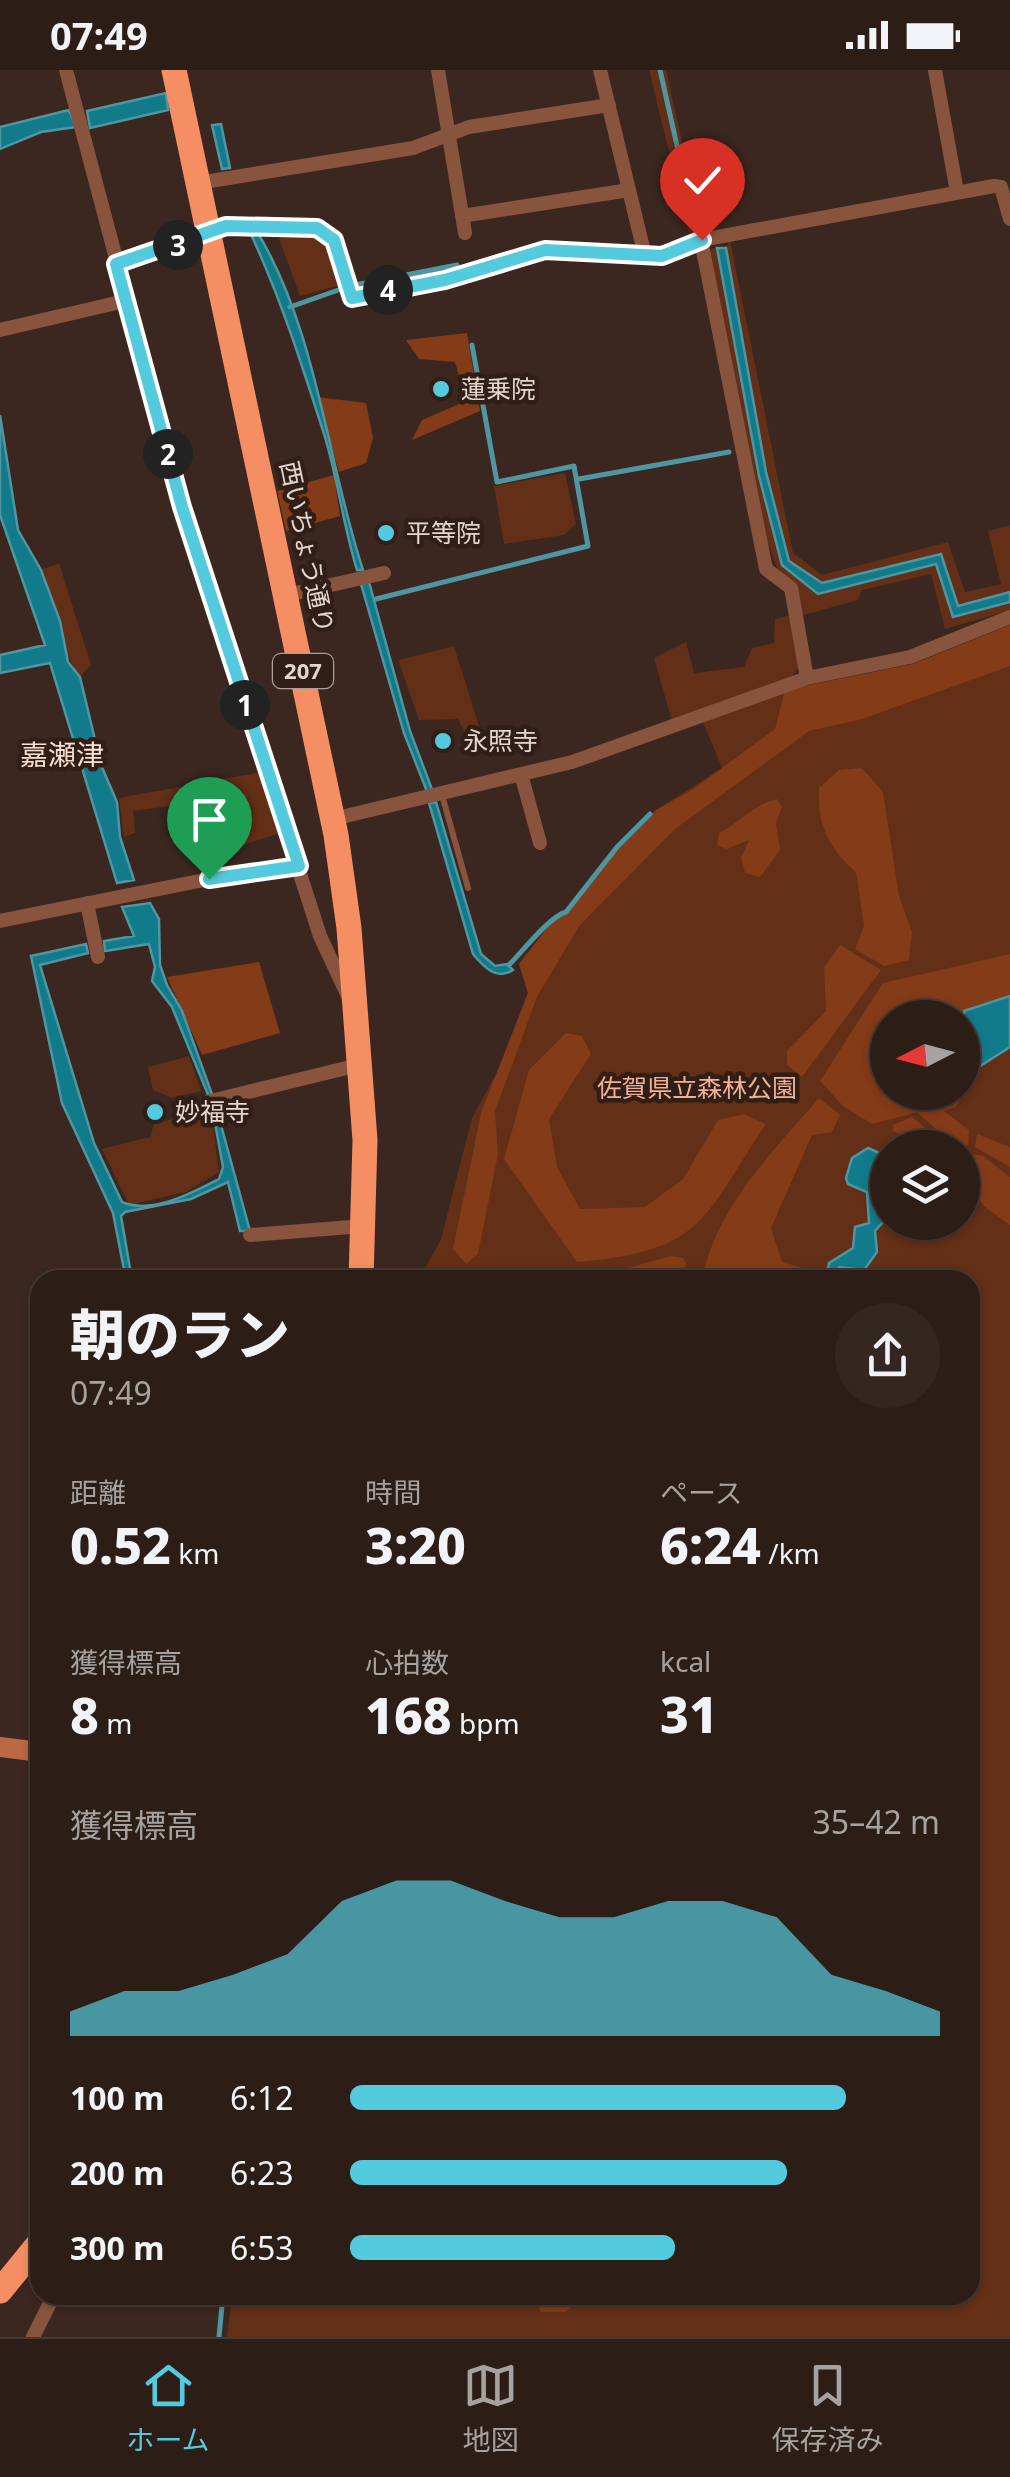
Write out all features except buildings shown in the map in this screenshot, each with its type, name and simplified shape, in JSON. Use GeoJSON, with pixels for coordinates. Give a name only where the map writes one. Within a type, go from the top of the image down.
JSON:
{"type":"FeatureCollection","features":[{"type":"Feature","properties":{"kind":"highway","name":"西いちょう通り"},"geometry":{"type":"LineString","coordinates":[[174,70],[333,820],[365,1140],[361,1270]]}},
{"type":"Feature","properties":{"kind":"highway"},"geometry":{"type":"LineString","coordinates":[[0,2291],[30,2254]]}},
{"type":"Feature","properties":{"kind":"street"},"geometry":{"type":"LineString","coordinates":[[66,70],[182,507],[320,936],[355,1010]]}},
{"type":"Feature","properties":{"kind":"street"},"geometry":{"type":"LineString","coordinates":[[438,70],[465,233]]}},
{"type":"Feature","properties":{"kind":"street"},"geometry":{"type":"LineString","coordinates":[[600,70],[644,256]]}},
{"type":"Feature","properties":{"kind":"street"},"geometry":{"type":"LineString","coordinates":[[935,70],[957,192]]}},
{"type":"Feature","properties":{"kind":"street"},"geometry":{"type":"LineString","coordinates":[[198,183],[413,148],[469,126],[608,105]]}},
{"type":"Feature","properties":{"kind":"street"},"geometry":{"type":"LineString","coordinates":[[116,264],[210,235],[226,226],[327,230],[352,298],[445,280],[545,250],[670,254],[702,240],[957,192],[1001,187],[1010,218]]}},
{"type":"Feature","properties":{"kind":"street"},"geometry":{"type":"LineString","coordinates":[[462,216],[629,190]]}},
{"type":"Feature","properties":{"kind":"street"},"geometry":{"type":"LineString","coordinates":[[702,240],[766,569],[792,588],[807,678]]}},
{"type":"Feature","properties":{"kind":"street"},"geometry":{"type":"LineString","coordinates":[[0,330],[125,300]]}},
{"type":"Feature","properties":{"kind":"street"},"geometry":{"type":"LineString","coordinates":[[287,595],[384,573]]}},
{"type":"Feature","properties":{"kind":"street"},"geometry":{"type":"LineString","coordinates":[[333,820],[572,762],[807,678],[910,657],[1010,617]]}},
{"type":"Feature","properties":{"kind":"street"},"geometry":{"type":"LineString","coordinates":[[521,774],[540,843]]}},
{"type":"Feature","properties":{"kind":"street"},"geometry":{"type":"LineString","coordinates":[[0,921],[299,866]]}},
{"type":"Feature","properties":{"kind":"street"},"geometry":{"type":"LineString","coordinates":[[87,903],[98,957]]}},
{"type":"Feature","properties":{"kind":"street"},"geometry":{"type":"LineString","coordinates":[[212,1101],[359,1065]]}},
{"type":"Feature","properties":{"kind":"street"},"geometry":{"type":"LineString","coordinates":[[250,1234],[363,1226]]}},
{"type":"Feature","properties":{"kind":"street"},"geometry":{"type":"LineString","coordinates":[[0,1747],[30,1751]]}},
{"type":"Feature","properties":{"kind":"street"},"geometry":{"type":"LineString","coordinates":[[33,2337],[49,2305]]}},
{"type":"Feature","properties":{"kind":"lane"},"geometry":{"type":"LineString","coordinates":[[442,795],[468,888]]}},
{"type":"Feature","properties":{"kind":"green space"},"geometry":{"type":"Polygon","coordinates":[[[649,70],[666,70],[702,231],[689,233],[649,70]]]}},
{"type":"Feature","properties":{"kind":"green space"},"geometry":{"type":"Polygon","coordinates":[[[286,232],[326,233],[344,284],[300,296],[279,239],[286,232]]]}},
{"type":"Feature","properties":{"kind":"green space"},"geometry":{"type":"Polygon","coordinates":[[[730,240],[793,553],[822,575],[948,542],[965,592],[1001,584],[988,531],[1010,525],[1010,592],[958,607],[940,554],[821,583],[789,561],[766,472],[726,248],[730,240]]]}},
{"type":"Feature","properties":{"kind":"green space"},"geometry":{"type":"Polygon","coordinates":[[[717,248],[759,476],[782,565],[819,593],[936,563],[953,617],[1010,602],[1010,610],[945,629],[931,574],[862,590],[858,600],[800,616],[780,575],[751,485],[709,249],[717,248]]]}},
{"type":"Feature","properties":{"kind":"green space"},"geometry":{"type":"Polygon","coordinates":[[[565,473],[576,524],[564,535],[504,544],[494,486],[565,473]]]}},
{"type":"Feature","properties":{"kind":"green space"},"geometry":{"type":"Polygon","coordinates":[[[59,563],[91,665],[80,677],[62,641],[41,570],[59,563]]]}},
{"type":"Feature","properties":{"kind":"green space"},"geometry":{"type":"Polygon","coordinates":[[[791,615],[800,665],[792,676],[672,721],[654,658],[686,642],[694,673],[744,667],[752,648],[774,643],[775,619],[791,615]]]}},
{"type":"Feature","properties":{"kind":"green space","name":"佐賀県立森林公園"},"geometry":{"type":"Polygon","coordinates":[[[1010,625],[1010,2337],[227,2337],[231,2305],[980,2305],[980,1270],[424,1270],[441,1239],[472,1118],[501,1065],[528,993],[519,964],[557,915],[567,914],[618,848],[656,810],[722,768],[702,720],[785,690],[913,664],[1010,625]]]}},
{"type":"Feature","properties":{"kind":"green space"},"geometry":{"type":"Polygon","coordinates":[[[454,646],[482,736],[467,738],[458,719],[419,720],[398,660],[454,646]]]}},
{"type":"Feature","properties":{"kind":"green space"},"geometry":{"type":"Polygon","coordinates":[[[262,772],[283,832],[210,856],[192,803],[133,811],[135,833],[124,837],[119,798],[262,772]]]}},
{"type":"Feature","properties":{"kind":"green space"},"geometry":{"type":"Polygon","coordinates":[[[189,1056],[201,1091],[172,1098],[153,1090],[148,1067],[189,1056]]]}},
{"type":"Feature","properties":{"kind":"green space"},"geometry":{"type":"Polygon","coordinates":[[[211,1109],[219,1172],[186,1192],[129,1205],[102,1149],[150,1137],[154,1124],[211,1109]]]}},
{"type":"Feature","properties":{"kind":"shaded area"},"geometry":{"type":"Polygon","coordinates":[[[467,333],[480,411],[412,440],[422,420],[466,401],[455,362],[419,359],[406,340],[467,333]]]}},
{"type":"Feature","properties":{"kind":"shaded area"},"geometry":{"type":"Polygon","coordinates":[[[317,397],[366,403],[373,438],[366,463],[339,472],[317,397]]]}},
{"type":"Feature","properties":{"kind":"shaded area"},"geometry":{"type":"Polygon","coordinates":[[[334,475],[340,516],[286,531],[277,491],[334,475]]]}},
{"type":"Feature","properties":{"kind":"shaded area"},"geometry":{"type":"Polygon","coordinates":[[[1010,625],[1010,666],[862,719],[809,731],[675,829],[579,926],[537,997],[495,1111],[498,1154],[478,1254],[466,1264],[453,1249],[481,1113],[528,993],[519,964],[557,915],[567,914],[618,848],[656,810],[692,790],[775,729],[785,690],[913,664],[1010,625]]]}},
{"type":"Feature","properties":{"kind":"shaded area"},"geometry":{"type":"Polygon","coordinates":[[[862,768],[883,792],[899,896],[912,932],[909,960],[884,966],[855,949],[864,926],[856,872],[831,844],[820,813],[819,788],[839,770],[862,768]]]}},
{"type":"Feature","properties":{"kind":"shaded area"},"geometry":{"type":"Polygon","coordinates":[[[777,799],[782,807],[776,823],[780,850],[760,877],[745,873],[741,858],[749,840],[727,849],[717,845],[719,833],[777,799]]]}},
{"type":"Feature","properties":{"kind":"shaded area"},"geometry":{"type":"Polygon","coordinates":[[[840,945],[881,970],[802,1077],[787,1065],[787,1051],[826,1011],[824,967],[840,945]]]}},
{"type":"Feature","properties":{"kind":"shaded area"},"geometry":{"type":"Polygon","coordinates":[[[1010,954],[1010,996],[1004,999],[980,1004],[980,1000],[872,1000],[883,983],[1010,954]]]}},
{"type":"Feature","properties":{"kind":"shaded area"},"geometry":{"type":"Polygon","coordinates":[[[259,962],[280,1033],[202,1055],[167,977],[259,962]]]}},
{"type":"Feature","properties":{"kind":"shaded area"},"geometry":{"type":"Polygon","coordinates":[[[870,1003],[870,1110],[947,1110],[944,1111],[969,1130],[937,1130],[917,1112],[872,1124],[843,1106],[820,1081],[870,1003]]]}},
{"type":"Feature","properties":{"kind":"shaded area"},"geometry":{"type":"Polygon","coordinates":[[[566,1033],[582,1036],[591,1054],[549,1119],[557,1167],[580,1209],[645,1207],[683,1179],[718,1120],[744,1114],[766,1124],[711,1207],[675,1239],[619,1257],[577,1262],[504,1159],[529,1070],[566,1033]]]}},
{"type":"Feature","properties":{"kind":"shaded area"},"geometry":{"type":"Polygon","coordinates":[[[819,1098],[840,1115],[832,1132],[812,1135],[771,1228],[782,1262],[809,1270],[705,1270],[733,1205],[765,1160],[819,1098]]]}},
{"type":"Feature","properties":{"kind":"shaded area"},"geometry":{"type":"Polygon","coordinates":[[[912,1117],[928,1130],[893,1130],[893,1125],[912,1117]]]}},
{"type":"Feature","properties":{"kind":"shaded area"},"geometry":{"type":"Polygon","coordinates":[[[980,1135],[1010,1147],[1010,1167],[980,1150],[980,1135]]]}},
{"type":"Feature","properties":{"kind":"shaded area"},"geometry":{"type":"Polygon","coordinates":[[[980,1155],[1010,1177],[1010,1225],[980,1200],[980,1155]]]}},
{"type":"Feature","properties":{"kind":"shaded area"},"geometry":{"type":"Polygon","coordinates":[[[671,1256],[683,1258],[686,1263],[685,1270],[621,1270],[671,1256]]]}},
{"type":"Feature","properties":{"kind":"shaded area"},"geometry":{"type":"Polygon","coordinates":[[[538,2305],[573,2305],[565,2312],[541,2312],[538,2305]]]}},
{"type":"Feature","properties":{"kind":"water"},"geometry":{"type":"Polygon","coordinates":[[[166,93],[168,110],[90,128],[87,111],[166,93]]]}},
{"type":"Feature","properties":{"kind":"water"},"geometry":{"type":"Polygon","coordinates":[[[69,110],[76,127],[41,132],[0,149],[0,127],[69,110]]]}},
{"type":"Feature","properties":{"kind":"water"},"geometry":{"type":"Polygon","coordinates":[[[221,124],[230,168],[222,169],[212,125],[221,124]]]}},
{"type":"Feature","properties":{"kind":"water"},"geometry":{"type":"Polygon","coordinates":[[[249,230],[256,230],[293,310],[363,570],[357,570],[329,451],[299,357],[249,230]]]}},
{"type":"Feature","properties":{"kind":"water"},"geometry":{"type":"Polygon","coordinates":[[[717,248],[726,248],[766,472],[789,561],[822,583],[941,554],[958,606],[1010,592],[1010,602],[953,617],[936,564],[818,594],[782,565],[759,476],[717,248]]]}},
{"type":"Feature","properties":{"kind":"water"},"geometry":{"type":"Polygon","coordinates":[[[0,415],[18,530],[41,570],[60,621],[68,662],[80,677],[101,765],[117,802],[120,837],[134,880],[117,883],[50,663],[0,673],[0,655],[45,645],[0,515],[0,415]]]}},
{"type":"Feature","properties":{"kind":"water"},"geometry":{"type":"Polygon","coordinates":[[[369,582],[410,731],[433,792],[428,794],[404,733],[361,584],[369,582]]]}},
{"type":"Feature","properties":{"kind":"water"},"geometry":{"type":"Polygon","coordinates":[[[436,802],[481,954],[495,966],[507,964],[513,970],[507,973],[491,971],[473,954],[429,803],[436,802]]]}},
{"type":"Feature","properties":{"kind":"water"},"geometry":{"type":"Polygon","coordinates":[[[150,903],[159,919],[160,965],[182,1011],[213,1097],[209,1097],[172,1007],[152,981],[155,967],[149,944],[105,951],[104,941],[134,936],[122,907],[150,903]]]}},
{"type":"Feature","properties":{"kind":"water"},"geometry":{"type":"Polygon","coordinates":[[[86,944],[88,953],[40,965],[94,1143],[122,1202],[159,1204],[219,1179],[223,1167],[212,1107],[216,1107],[250,1231],[240,1231],[228,1182],[191,1199],[125,1212],[121,1216],[130,1270],[124,1270],[113,1213],[62,1103],[31,956],[86,944]]]}},
{"type":"Feature","properties":{"kind":"water"},"geometry":{"type":"Polygon","coordinates":[[[1010,996],[1010,1047],[980,1066],[980,1006],[1010,996]]]}},
{"type":"Feature","properties":{"kind":"water"},"geometry":{"type":"Polygon","coordinates":[[[870,1149],[870,1240],[876,1240],[877,1252],[864,1270],[828,1270],[829,1263],[853,1248],[855,1227],[869,1223],[867,1192],[848,1184],[852,1158],[870,1149]]]}},
{"type":"Feature","properties":{"kind":"waterway"},"geometry":{"type":"LineString","coordinates":[[660,70],[696,230]]}},
{"type":"Feature","properties":{"kind":"waterway"},"geometry":{"type":"LineString","coordinates":[[355,285],[457,265]]}},
{"type":"Feature","properties":{"kind":"waterway"},"geometry":{"type":"LineString","coordinates":[[290,307],[344,288]]}},
{"type":"Feature","properties":{"kind":"waterway"},"geometry":{"type":"LineString","coordinates":[[376,599],[588,546],[574,466],[497,482],[472,345]]}},
{"type":"Feature","properties":{"kind":"waterway"},"geometry":{"type":"LineString","coordinates":[[579,479],[729,452]]}},
{"type":"Feature","properties":{"kind":"waterway"},"geometry":{"type":"LineString","coordinates":[[509,965],[545,927],[566,912],[617,847],[650,814]]}},
{"type":"Feature","properties":{"kind":"waterway"},"geometry":{"type":"LineString","coordinates":[[219,2337],[222,2305]]}},
{"type":"Feature","properties":{"kind":"place","name":"蓮乗院"},"geometry":{"type":"Point","coordinates":[441,389]}},
{"type":"Feature","properties":{"kind":"place","name":"平等院"},"geometry":{"type":"Point","coordinates":[386,533]}},
{"type":"Feature","properties":{"kind":"place","name":"永照寺"},"geometry":{"type":"Point","coordinates":[443,741]}},
{"type":"Feature","properties":{"kind":"place","name":"妙福寺"},"geometry":{"type":"Point","coordinates":[155,1112]}},
{"type":"Feature","properties":{"kind":"district","name":"嘉瀬津"},"geometry":{"type":"Point","coordinates":[62,755]}},
{"type":"Feature","properties":{"kind":"route"},"geometry":{"type":"LineString","coordinates":[[209,879],[299,866],[182,507],[116,264],[210,235],[226,226],[317,228],[327,230],[334,240],[352,298],[445,280],[545,250],[662,256],[702,240]]}}]}
